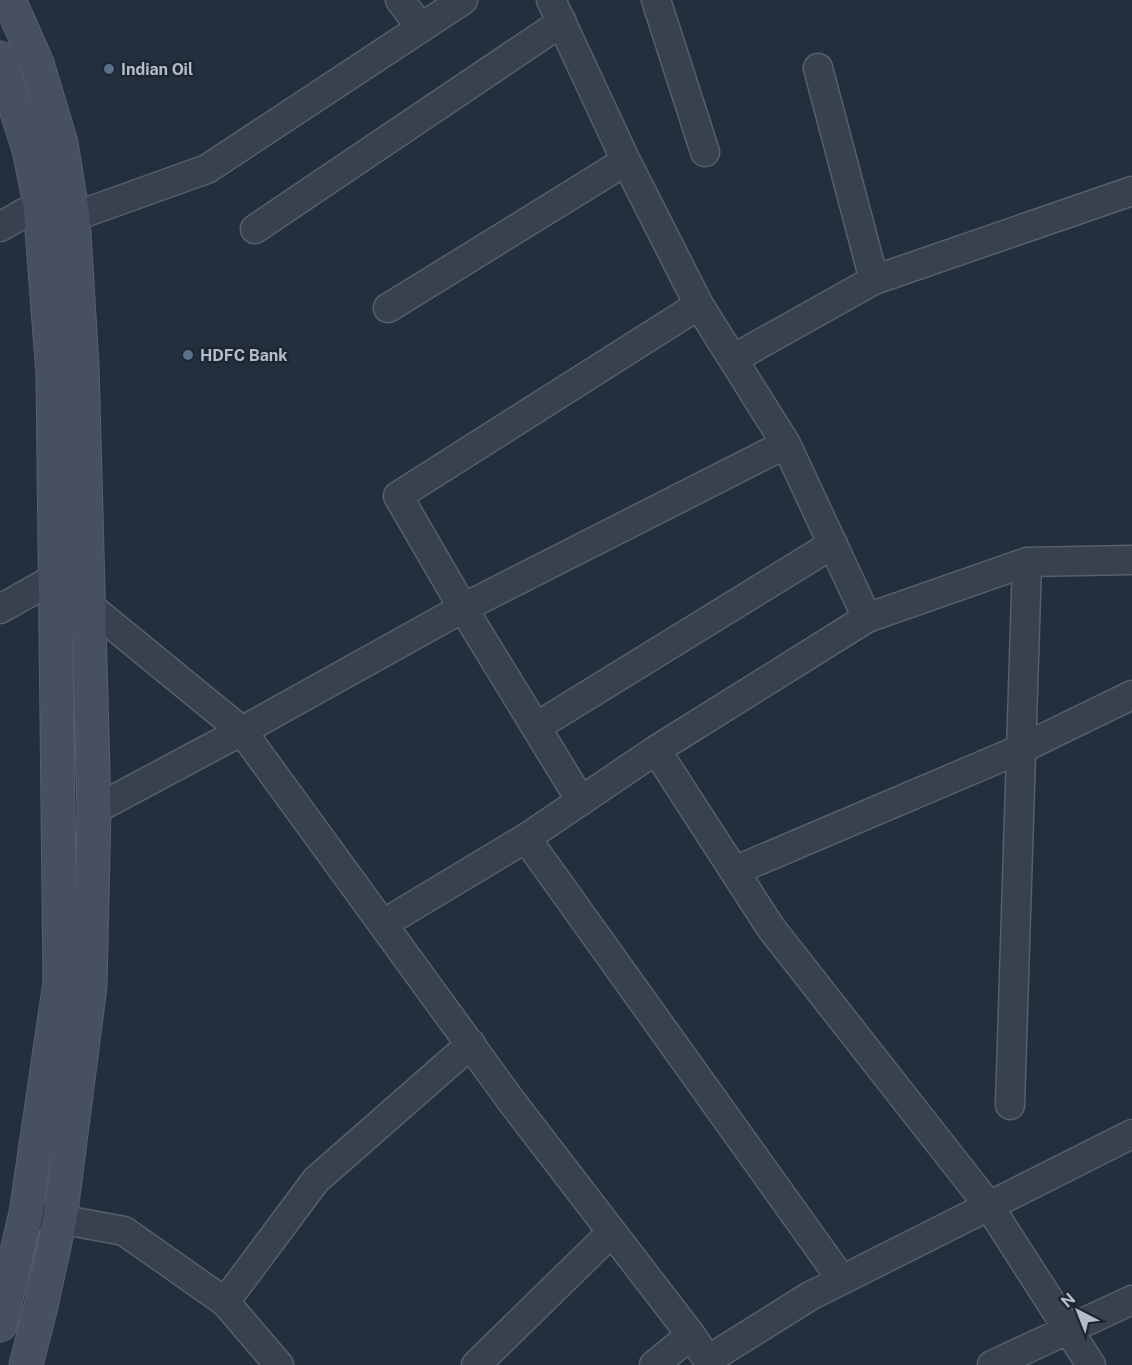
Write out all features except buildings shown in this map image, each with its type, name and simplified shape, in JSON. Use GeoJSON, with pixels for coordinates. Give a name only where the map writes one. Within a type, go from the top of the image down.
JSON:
{"type":"FeatureCollection","features":[{"type":"Feature","properties":{"kind":"street"},"geometry":{"type":"LineString","coordinates":[[9,0],[36,63],[61,143],[73,217],[82,365],[94,810],[90,986],[60,1219],[26,1365]]}},
{"type":"Feature","properties":{"kind":"street"},"geometry":{"type":"LineString","coordinates":[[400,0],[421,28]]}},
{"type":"Feature","properties":{"kind":"street"},"geometry":{"type":"LineString","coordinates":[[73,217],[207,170],[463,0]]}},
{"type":"Feature","properties":{"kind":"street"},"geometry":{"type":"LineString","coordinates":[[656,0],[705,152]]}},
{"type":"Feature","properties":{"kind":"street"},"geometry":{"type":"LineString","coordinates":[[255,229],[557,11],[626,161],[699,305],[786,444],[867,618]]}},
{"type":"Feature","properties":{"kind":"street"},"geometry":{"type":"LineString","coordinates":[[818,68],[874,280]]}},
{"type":"Feature","properties":{"kind":"street"},"geometry":{"type":"LineString","coordinates":[[0,1325],[26,1213],[60,982],[53,375],[40,204],[29,150],[2,69]]}},
{"type":"Feature","properties":{"kind":"street"},"geometry":{"type":"LineString","coordinates":[[388,308],[626,161]]}},
{"type":"Feature","properties":{"kind":"street"},"geometry":{"type":"LineString","coordinates":[[733,359],[874,280],[1132,191]]}},
{"type":"Feature","properties":{"kind":"street"},"geometry":{"type":"LineString","coordinates":[[0,227],[40,204]]}},
{"type":"Feature","properties":{"kind":"street"},"geometry":{"type":"LineString","coordinates":[[581,801],[463,608],[398,496],[699,305]]}},
{"type":"Feature","properties":{"kind":"street"},"geometry":{"type":"LineString","coordinates":[[94,810],[463,608],[786,444]]}},
{"type":"Feature","properties":{"kind":"street"},"geometry":{"type":"LineString","coordinates":[[536,727],[833,544]]}},
{"type":"Feature","properties":{"kind":"street"},"geometry":{"type":"LineString","coordinates":[[383,924],[526,838],[656,750],[867,618],[1027,562],[1132,560]]}},
{"type":"Feature","properties":{"kind":"street"},"geometry":{"type":"LineString","coordinates":[[1010,1105],[1027,562]]}},
{"type":"Feature","properties":{"kind":"street"},"geometry":{"type":"LineString","coordinates":[[0,609],[55,578]]}},
{"type":"Feature","properties":{"kind":"street"},"geometry":{"type":"LineString","coordinates":[[88,605],[242,731],[471,1044],[691,1335],[709,1363],[810,1296],[1132,1134]]}},
{"type":"Feature","properties":{"kind":"street"},"geometry":{"type":"LineString","coordinates":[[734,871],[1022,749],[1132,695]]}},
{"type":"Feature","properties":{"kind":"street"},"geometry":{"type":"LineString","coordinates":[[656,750],[771,928],[989,1206],[1091,1365]]}},
{"type":"Feature","properties":{"kind":"street"},"geometry":{"type":"LineString","coordinates":[[526,838],[842,1280]]}},
{"type":"Feature","properties":{"kind":"street"},"geometry":{"type":"LineString","coordinates":[[225,1302],[316,1180],[471,1044]]}},
{"type":"Feature","properties":{"kind":"street"},"geometry":{"type":"LineString","coordinates":[[26,1213],[124,1231],[225,1302],[279,1365]]}},
{"type":"Feature","properties":{"kind":"street"},"geometry":{"type":"LineString","coordinates":[[476,1365],[612,1232]]}},
{"type":"Feature","properties":{"kind":"street"},"geometry":{"type":"LineString","coordinates":[[992,1365],[1132,1300]]}},
{"type":"Feature","properties":{"kind":"street"},"geometry":{"type":"LineString","coordinates":[[654,1365],[691,1335]]}},
{"type":"Feature","properties":{"kind":"place","name":"Indian Oil"},"geometry":{"type":"Point","coordinates":[109,69]}},
{"type":"Feature","properties":{"kind":"place","name":"HDFC Bank"},"geometry":{"type":"Point","coordinates":[188,355]}}]}
